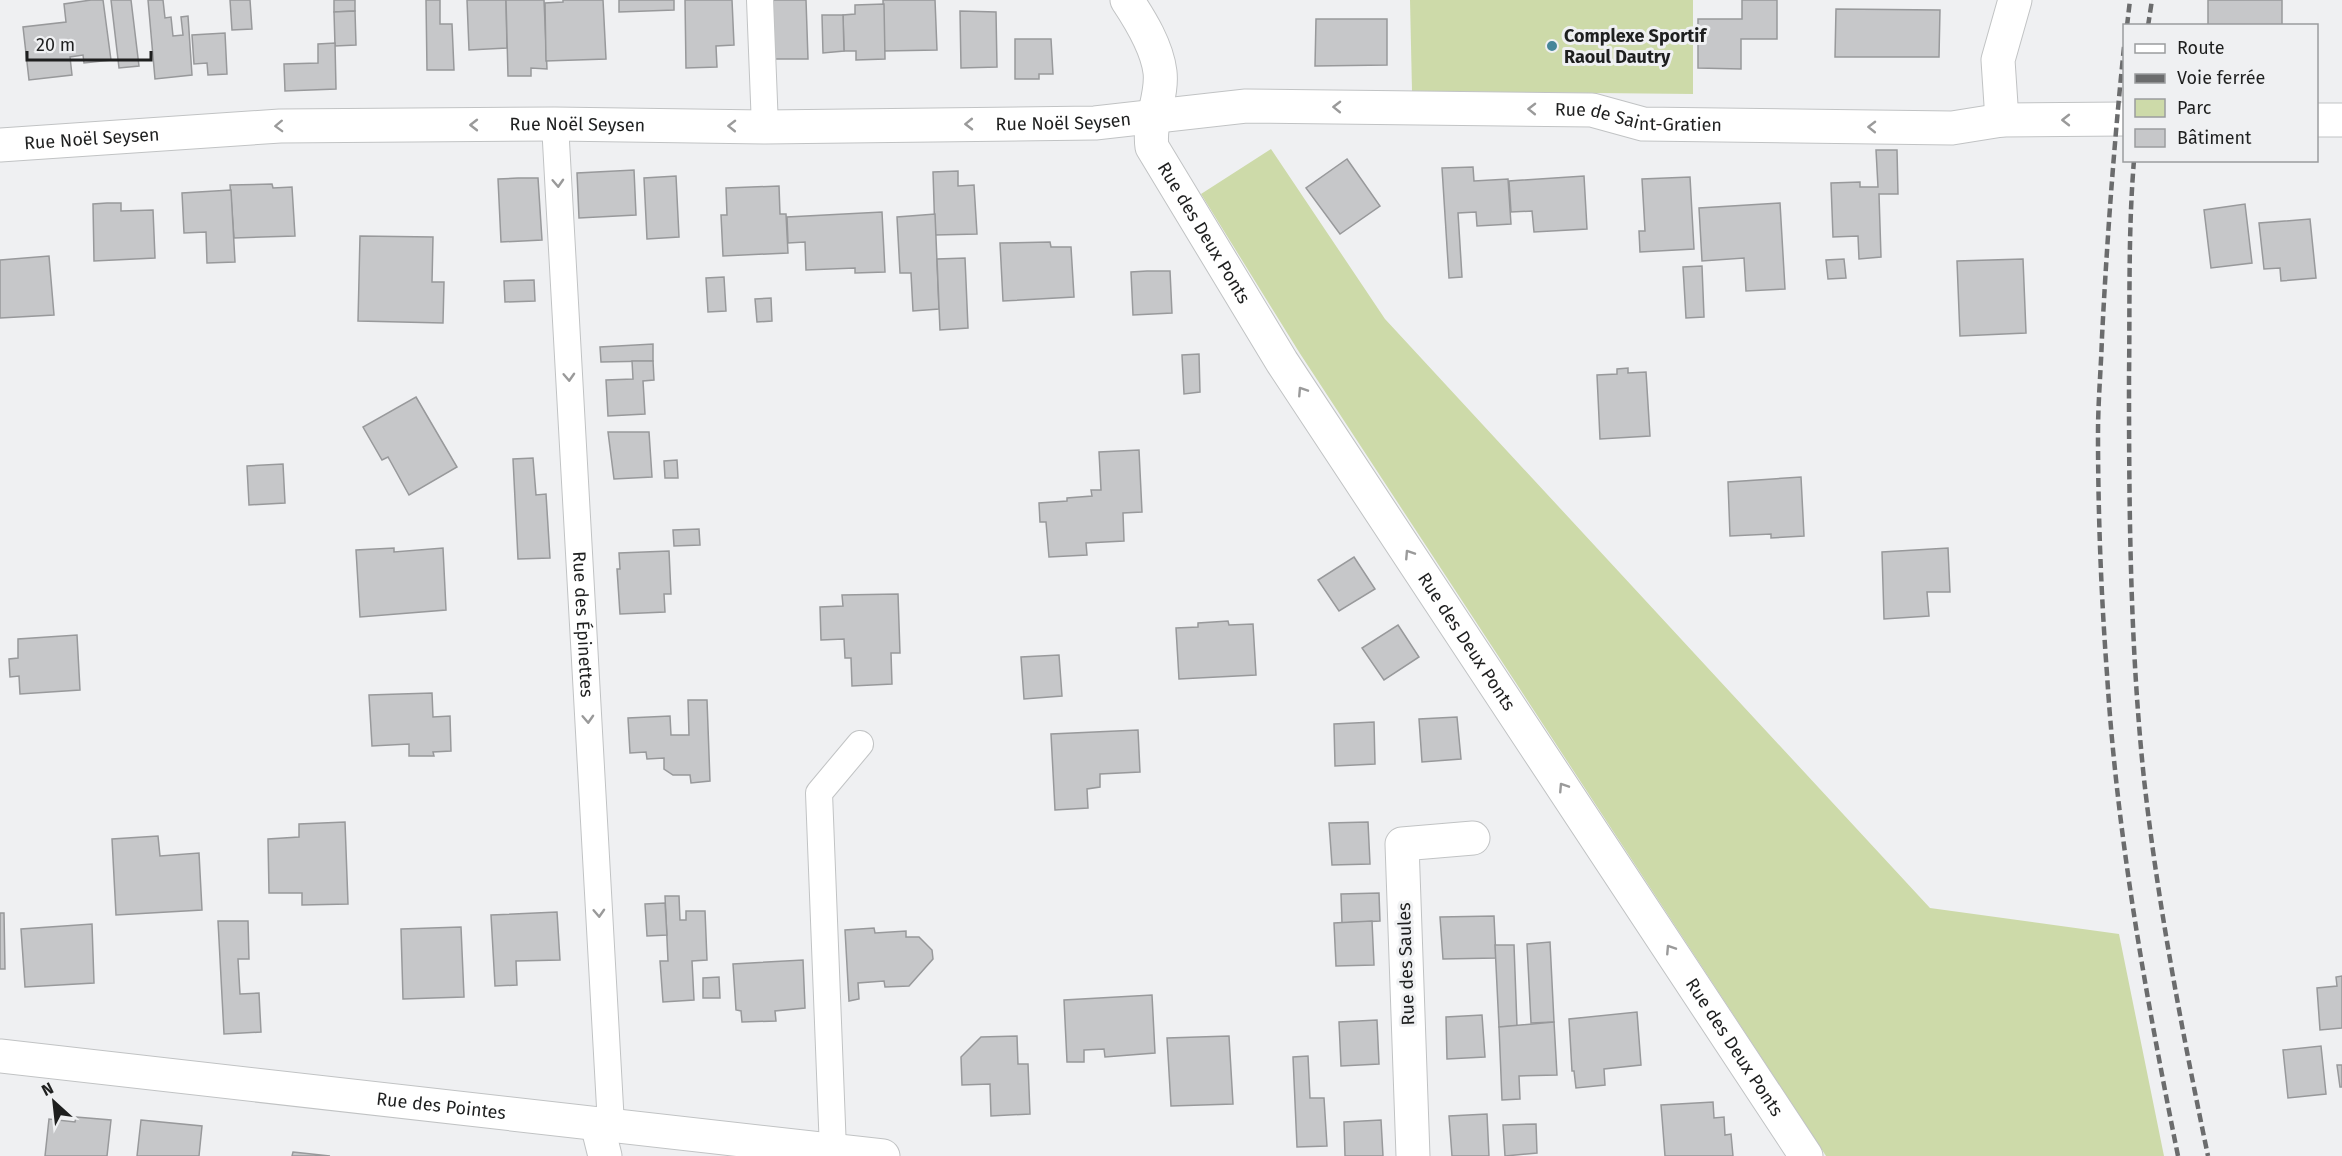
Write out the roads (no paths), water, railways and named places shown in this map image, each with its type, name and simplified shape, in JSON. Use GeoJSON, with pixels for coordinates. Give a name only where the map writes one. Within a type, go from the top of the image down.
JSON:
{"type":"FeatureCollection","features":[{"type":"Feature","properties":{"kind":"street","name":"Rue des Deux Ponts"},"geometry":{"type":"LineString","coordinates":[[1127,0],[1142,23],[1160,73],[1150,134],[1152,147],[1282,362],[1806,1156]]}},
{"type":"Feature","properties":{"kind":"street"},"geometry":{"type":"LineString","coordinates":[[2002,120],[1998,60],[2015,0]]}},
{"type":"Feature","properties":{"kind":"street","name":"Rue de Saint-Gratien"},"geometry":{"type":"LineString","coordinates":[[1153,117],[1258,106],[1592,110],[1643,124],[1952,128],[2002,120],[2123,119]]}},
{"type":"Feature","properties":{"kind":"street","name":"Rue Noël Seysen"},"geometry":{"type":"LineString","coordinates":[[0,145],[280,126],[1095,123],[1153,117]]}},
{"type":"Feature","properties":{"kind":"street"},"geometry":{"type":"LineString","coordinates":[[2318,120],[2342,120]]}},
{"type":"Feature","properties":{"kind":"street","name":"Rue des Saules"},"geometry":{"type":"LineString","coordinates":[[1413,1156],[1402,844],[1473,838]]}},
{"type":"Feature","properties":{"kind":"street","name":"Rue des Pointes"},"geometry":{"type":"LineString","coordinates":[[0,1056],[604,1135],[833,1150],[883,1156]]}},
{"type":"Feature","properties":{"kind":"lane"},"geometry":{"type":"LineString","coordinates":[[760,0],[765,126]]}},
{"type":"Feature","properties":{"kind":"lane","name":"Rue des Épinettes"},"geometry":{"type":"LineString","coordinates":[[555,124],[604,1135]]}},
{"type":"Feature","properties":{"kind":"lane"},"geometry":{"type":"LineString","coordinates":[[833,1150],[819,793],[860,744]]}},
{"type":"Feature","properties":{"kind":"railway"},"geometry":{"type":"LineString","coordinates":[[2127,24],[2130,0]]}},
{"type":"Feature","properties":{"kind":"railway"},"geometry":{"type":"LineString","coordinates":[[2148,24],[2152,0]]}},
{"type":"Feature","properties":{"kind":"railway"},"geometry":{"type":"LineString","coordinates":[[2123,57],[2109,228],[2098,409],[2105,644],[2125,856],[2144,976],[2178,1156]]}},
{"type":"Feature","properties":{"kind":"railway"},"geometry":{"type":"LineString","coordinates":[[2134,162],[2130,268],[2129,478],[2131,578],[2139,729],[2164,921],[2208,1156]]}},
{"type":"Feature","properties":{"kind":"place","name":"Complexe Sportif Raoul Dautry"},"geometry":{"type":"Point","coordinates":[1552,46]}}]}
